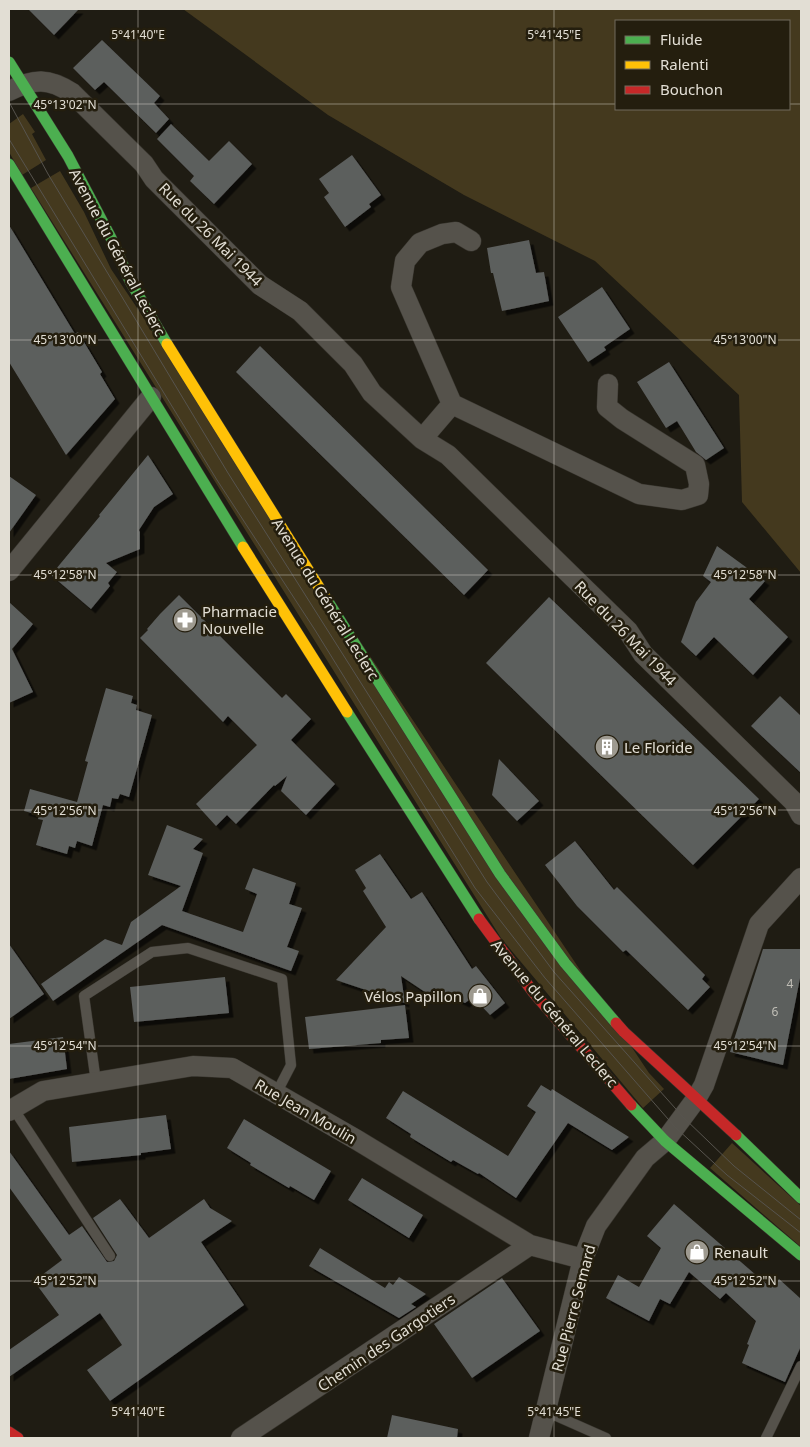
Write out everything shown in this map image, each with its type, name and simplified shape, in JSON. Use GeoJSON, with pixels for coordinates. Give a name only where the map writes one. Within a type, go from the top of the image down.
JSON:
{"type":"FeatureCollection","features":[{"type":"Feature","properties":{"kind":"main road","name":"Avenue du Général Leclerc"},"geometry":{"type":"LineString","coordinates":[[9,62],[15,87],[68,156],[111,238],[130,281],[154,323],[500,874],[565,963],[624,1032],[700,1092],[746,1143],[801,1198]]}},
{"type":"Feature","properties":{"kind":"main road","name":"Avenue du Général Leclerc"},"geometry":{"type":"LineString","coordinates":[[9,164],[238,538],[464,897],[495,942],[534,992],[643,1119],[665,1141],[801,1256]]}},
{"type":"Feature","properties":{"kind":"main road"},"geometry":{"type":"LineString","coordinates":[[9,1432],[18,1438]]}},
{"type":"Feature","properties":{"kind":"street","name":"Rue du 26 Mai 1944"},"geometry":{"type":"LineString","coordinates":[[15,87],[43,80],[59,85],[72,93],[144,164],[154,178],[260,285],[300,311],[353,364],[372,393],[422,439],[448,455],[628,631],[643,654],[794,802],[801,815]]}},
{"type":"Feature","properties":{"kind":"street"},"geometry":{"type":"LineString","coordinates":[[471,241],[456,232],[442,234],[420,243],[405,261],[402,287],[452,404],[640,494],[682,500],[698,495],[699,484],[695,465],[606,407],[608,384]]}},
{"type":"Feature","properties":{"kind":"street"},"geometry":{"type":"LineString","coordinates":[[9,571],[151,397]]}},
{"type":"Feature","properties":{"kind":"street"},"geometry":{"type":"LineString","coordinates":[[422,439],[452,404]]}},
{"type":"Feature","properties":{"kind":"street","name":"Rue Pierre Semard"},"geometry":{"type":"LineString","coordinates":[[539,1438],[584,1259],[596,1226],[645,1158],[665,1141],[700,1092],[759,924],[801,878]]}},
{"type":"Feature","properties":{"kind":"street","name":"Rue Jean Moulin"},"geometry":{"type":"LineString","coordinates":[[11,1109],[43,1091],[192,1066],[232,1068],[277,1092],[530,1246],[584,1259]]}},
{"type":"Feature","properties":{"kind":"street","name":"Chemin des Gargotiers"},"geometry":{"type":"LineString","coordinates":[[241,1438],[530,1246]]}},
{"type":"Feature","properties":{"kind":"lane"},"geometry":{"type":"LineString","coordinates":[[96,1082],[84,996],[152,952],[188,948],[282,979],[291,1065],[277,1092]]}},
{"type":"Feature","properties":{"kind":"lane"},"geometry":{"type":"LineString","coordinates":[[11,1109],[110,1256]]}},
{"type":"Feature","properties":{"kind":"lane"},"geometry":{"type":"LineString","coordinates":[[766,1438],[801,1366]]}},
{"type":"Feature","properties":{"kind":"lane"},"geometry":{"type":"LineString","coordinates":[[546,1411],[606,1438]]}},
{"type":"Feature","properties":{"kind":"shaded area"},"geometry":{"type":"Polygon","coordinates":[[[183,9],[801,9],[801,573],[742,502],[739,395],[595,261],[464,195],[328,115],[183,9]]]}},
{"type":"Feature","properties":{"kind":"shaded area"},"geometry":{"type":"Polygon","coordinates":[[[23,114],[35,132],[32,134],[46,160],[22,175],[9,152],[9,124],[23,114]]]}},
{"type":"Feature","properties":{"kind":"shaded area"},"geometry":{"type":"Polygon","coordinates":[[[60,171],[84,212],[111,269],[649,1073],[664,1089],[643,1108],[501,938],[31,188],[60,171]]]}},
{"type":"Feature","properties":{"kind":"shaded area"},"geometry":{"type":"Polygon","coordinates":[[[732,1143],[801,1206],[801,1247],[710,1168],[732,1143]]]}},
{"type":"Feature","properties":{"kind":"building"},"geometry":{"type":"Polygon","coordinates":[[[28,9],[79,9],[54,35],[28,9]]]}},
{"type":"Feature","properties":{"kind":"building"},"geometry":{"type":"Polygon","coordinates":[[[102,40],[160,96],[154,103],[169,119],[156,133],[104,82],[95,90],[73,68],[102,40]]]}},
{"type":"Feature","properties":{"kind":"building"},"geometry":{"type":"Polygon","coordinates":[[[171,124],[209,161],[229,141],[252,164],[214,204],[190,181],[194,176],[157,139],[171,124]]]}},
{"type":"Feature","properties":{"kind":"building"},"geometry":{"type":"Polygon","coordinates":[[[352,155],[381,195],[369,204],[371,207],[345,227],[324,197],[329,193],[319,179],[352,155]]]}},
{"type":"Feature","properties":{"kind":"building"},"geometry":{"type":"Polygon","coordinates":[[[9,225],[75,334],[78,332],[102,372],[100,374],[115,399],[66,455],[9,362],[9,225]]]}},
{"type":"Feature","properties":{"kind":"building"},"geometry":{"type":"Polygon","coordinates":[[[529,240],[536,273],[544,272],[549,301],[502,311],[493,273],[491,273],[487,248],[529,240]]]}},
{"type":"Feature","properties":{"kind":"building"},"geometry":{"type":"Polygon","coordinates":[[[602,287],[630,329],[604,347],[606,350],[588,362],[558,317],[602,287]]]}},
{"type":"Feature","properties":{"kind":"building"},"geometry":{"type":"Polygon","coordinates":[[[260,346],[488,570],[464,595],[236,372],[260,346]]]}},
{"type":"Feature","properties":{"kind":"building"},"geometry":{"type":"Polygon","coordinates":[[[669,362],[724,448],[706,460],[696,452],[677,421],[666,428],[637,382],[669,362]]]}},
{"type":"Feature","properties":{"kind":"building"},"geometry":{"type":"Polygon","coordinates":[[[148,455],[173,494],[154,507],[139,530],[140,549],[106,563],[117,572],[108,583],[110,586],[91,609],[51,575],[148,455]]]}},
{"type":"Feature","properties":{"kind":"building"},"geometry":{"type":"Polygon","coordinates":[[[9,476],[36,495],[9,533],[9,476]]]}},
{"type":"Feature","properties":{"kind":"building"},"geometry":{"type":"Polygon","coordinates":[[[717,546],[765,581],[749,599],[788,637],[753,675],[714,637],[696,656],[681,642],[696,602],[711,582],[703,576],[717,546]]]}},
{"type":"Feature","properties":{"kind":"building"},"geometry":{"type":"Polygon","coordinates":[[[179,595],[282,698],[286,694],[311,719],[291,740],[335,784],[306,815],[281,791],[287,776],[274,785],[236,824],[227,815],[216,826],[196,804],[257,745],[228,716],[223,722],[140,638],[179,595]]]}},
{"type":"Feature","properties":{"kind":"building"},"geometry":{"type":"Polygon","coordinates":[[[549,597],[759,799],[693,865],[486,663],[549,597]]]}},
{"type":"Feature","properties":{"kind":"building"},"geometry":{"type":"Polygon","coordinates":[[[9,602],[33,624],[12,649],[33,692],[9,703],[9,602]]]}},
{"type":"Feature","properties":{"kind":"building"},"geometry":{"type":"Polygon","coordinates":[[[106,688],[133,696],[131,703],[137,705],[136,710],[152,715],[129,797],[120,794],[118,799],[112,798],[110,807],[103,805],[92,846],[77,841],[75,848],[69,846],[67,854],[36,845],[43,820],[38,819],[39,815],[24,811],[30,789],[77,802],[88,762],[85,761],[106,688]]]}},
{"type":"Feature","properties":{"kind":"building"},"geometry":{"type":"Polygon","coordinates":[[[780,696],[801,716],[801,773],[751,726],[780,696]]]}},
{"type":"Feature","properties":{"kind":"building"},"geometry":{"type":"Polygon","coordinates":[[[499,759],[539,801],[517,821],[492,795],[499,759]]]}},
{"type":"Feature","properties":{"kind":"building"},"geometry":{"type":"Polygon","coordinates":[[[167,825],[203,839],[193,849],[203,853],[182,911],[243,932],[257,894],[245,889],[253,868],[296,883],[289,904],[302,908],[287,947],[299,951],[291,971],[162,925],[53,1001],[41,984],[105,939],[122,945],[131,922],[181,886],[148,875],[167,825]]]}},
{"type":"Feature","properties":{"kind":"building"},"geometry":{"type":"Polygon","coordinates":[[[575,841],[614,890],[617,887],[705,975],[702,979],[710,987],[688,1010],[626,950],[623,952],[577,906],[545,865],[575,841]]]}},
{"type":"Feature","properties":{"kind":"building"},"geometry":{"type":"Polygon","coordinates":[[[380,854],[411,899],[422,892],[472,969],[476,966],[505,1003],[490,1015],[473,997],[465,1003],[434,988],[428,994],[401,976],[405,1003],[336,980],[386,927],[363,891],[366,888],[355,870],[380,854]]]}},
{"type":"Feature","properties":{"kind":"building"},"geometry":{"type":"Polygon","coordinates":[[[9,944],[44,994],[9,1019],[9,944]]]}},
{"type":"Feature","properties":{"kind":"building"},"geometry":{"type":"Polygon","coordinates":[[[763,949],[801,949],[801,973],[783,1065],[730,1052],[763,949]]]}},
{"type":"Feature","properties":{"kind":"building"},"geometry":{"type":"Polygon","coordinates":[[[225,977],[229,1013],[134,1022],[130,987],[225,977]]]}},
{"type":"Feature","properties":{"kind":"building"},"geometry":{"type":"Polygon","coordinates":[[[405,1005],[409,1038],[381,1040],[381,1043],[309,1049],[305,1017],[405,1005]]]}},
{"type":"Feature","properties":{"kind":"building"},"geometry":{"type":"Polygon","coordinates":[[[63,1037],[67,1069],[9,1079],[9,1044],[63,1037]]]}},
{"type":"Feature","properties":{"kind":"building"},"geometry":{"type":"Polygon","coordinates":[[[541,1085],[551,1091],[552,1089],[629,1137],[612,1150],[568,1123],[516,1198],[479,1173],[453,1160],[451,1162],[410,1137],[411,1134],[386,1118],[403,1091],[508,1156],[536,1112],[527,1106],[541,1085]]]}},
{"type":"Feature","properties":{"kind":"building"},"geometry":{"type":"Polygon","coordinates":[[[166,1115],[171,1149],[141,1153],[141,1155],[72,1162],[69,1127],[166,1115]]]}},
{"type":"Feature","properties":{"kind":"building"},"geometry":{"type":"Polygon","coordinates":[[[244,1119],[331,1171],[314,1200],[250,1165],[251,1163],[227,1148],[244,1119]]]}},
{"type":"Feature","properties":{"kind":"building"},"geometry":{"type":"Polygon","coordinates":[[[9,1151],[69,1235],[82,1226],[107,1262],[114,1261],[117,1255],[93,1218],[120,1199],[149,1238],[204,1199],[210,1208],[232,1221],[201,1242],[244,1305],[110,1401],[87,1370],[122,1345],[100,1313],[9,1377],[9,1350],[59,1315],[34,1281],[62,1260],[9,1187],[9,1151]]]}},
{"type":"Feature","properties":{"kind":"building"},"geometry":{"type":"Polygon","coordinates":[[[362,1178],[423,1215],[409,1238],[348,1200],[362,1178]]]}},
{"type":"Feature","properties":{"kind":"building"},"geometry":{"type":"Polygon","coordinates":[[[674,1204],[771,1288],[779,1279],[801,1299],[801,1346],[785,1382],[742,1363],[756,1321],[726,1293],[720,1299],[689,1272],[670,1304],[660,1299],[649,1321],[606,1298],[618,1275],[639,1287],[661,1248],[647,1236],[674,1204]]]}},
{"type":"Feature","properties":{"kind":"building"},"geometry":{"type":"Polygon","coordinates":[[[320,1248],[385,1288],[389,1282],[393,1285],[399,1277],[426,1294],[411,1304],[416,1307],[399,1318],[309,1266],[320,1248]]]}},
{"type":"Feature","properties":{"kind":"building"},"geometry":{"type":"Polygon","coordinates":[[[502,1278],[540,1331],[472,1378],[434,1324],[502,1278]]]}},
{"type":"Feature","properties":{"kind":"building"},"geometry":{"type":"Polygon","coordinates":[[[392,1415],[458,1429],[457,1438],[387,1438],[392,1415]]]}},
{"type":"Feature","properties":{"kind":"tram line"},"geometry":{"type":"LineString","coordinates":[[9,102],[48,174],[228,473],[487,882],[554,972],[683,1117],[734,1166],[801,1220]]}},
{"type":"Feature","properties":{"kind":"tram line"},"geometry":{"type":"LineString","coordinates":[[9,139],[217,480],[315,630],[475,888],[545,978],[675,1127],[727,1175],[801,1233]]}},
{"type":"Feature","properties":{"kind":"traffic: fast"},"geometry":{"type":"LineString","coordinates":[[9,62],[68,156],[111,238],[130,281],[167,344]]}},
{"type":"Feature","properties":{"kind":"traffic: fast"},"geometry":{"type":"LineString","coordinates":[[9,164],[243,547]]}},
{"type":"Feature","properties":{"kind":"traffic: fast"},"geometry":{"type":"LineString","coordinates":[[327,600],[500,874],[565,963],[616,1023]]}},
{"type":"Feature","properties":{"kind":"traffic: fast"},"geometry":{"type":"LineString","coordinates":[[347,712],[479,919]]}},
{"type":"Feature","properties":{"kind":"traffic: fast"},"geometry":{"type":"LineString","coordinates":[[631,1105],[665,1141],[801,1255]]}},
{"type":"Feature","properties":{"kind":"traffic: fast"},"geometry":{"type":"LineString","coordinates":[[736,1135],[801,1198]]}},
{"type":"Feature","properties":{"kind":"traffic: slow"},"geometry":{"type":"LineString","coordinates":[[167,344],[327,600]]}},
{"type":"Feature","properties":{"kind":"traffic: slow"},"geometry":{"type":"LineString","coordinates":[[243,547],[347,712]]}},
{"type":"Feature","properties":{"kind":"traffic: jam"},"geometry":{"type":"LineString","coordinates":[[479,919],[533,992],[631,1105]]}},
{"type":"Feature","properties":{"kind":"traffic: jam"},"geometry":{"type":"LineString","coordinates":[[616,1023],[736,1135]]}},
{"type":"Feature","properties":{"kind":"traffic: jam"},"geometry":{"type":"LineString","coordinates":[[9,1432],[18,1438]]}},
{"type":"Feature","properties":{"kind":"place","name":"Pharmacie Nouvelle"},"geometry":{"type":"Point","coordinates":[185,620]}},
{"type":"Feature","properties":{"kind":"place","name":"Le Floride"},"geometry":{"type":"Point","coordinates":[607,747]}},
{"type":"Feature","properties":{"kind":"place","name":"Vélos Papillon"},"geometry":{"type":"Point","coordinates":[480,996]}},
{"type":"Feature","properties":{"kind":"place","name":"Renault"},"geometry":{"type":"Point","coordinates":[697,1252]}}]}
